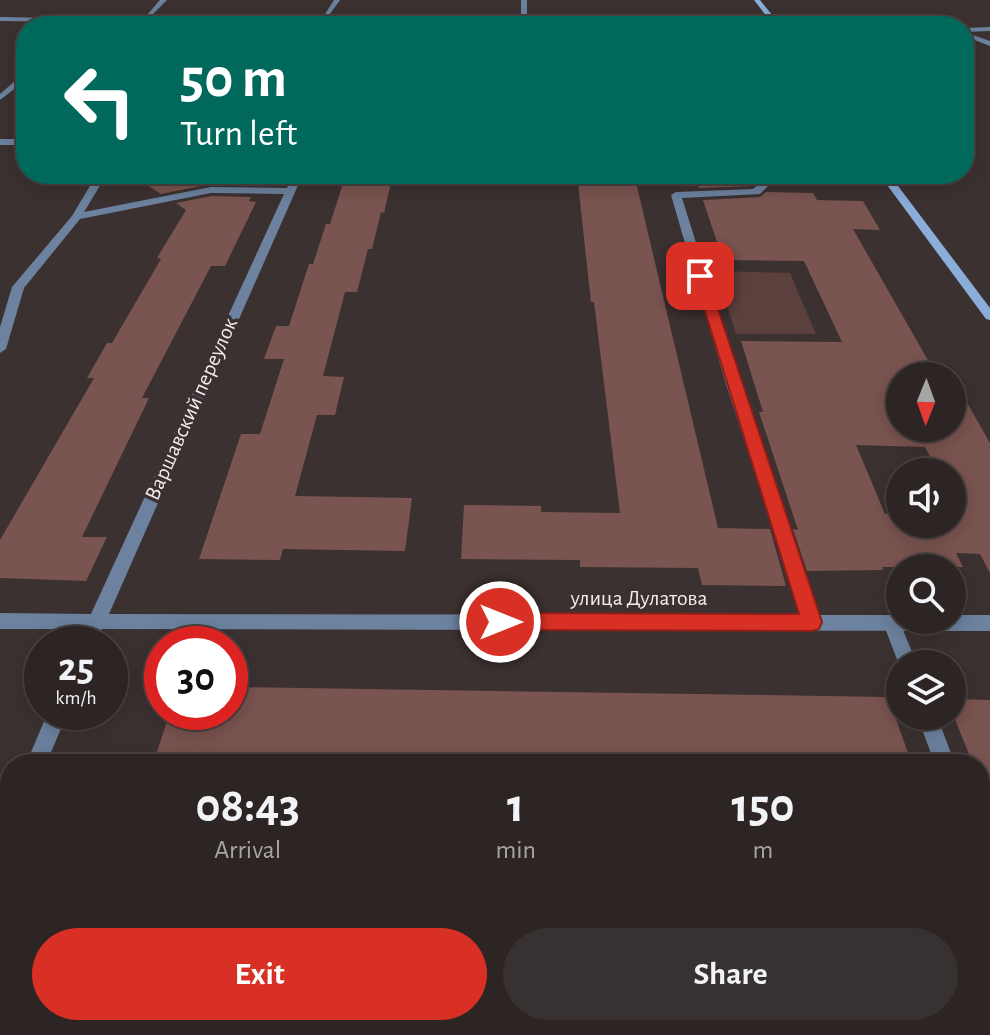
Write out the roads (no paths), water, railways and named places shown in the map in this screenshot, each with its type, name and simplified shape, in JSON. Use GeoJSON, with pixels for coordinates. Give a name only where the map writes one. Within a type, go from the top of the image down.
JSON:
{"type":"FeatureCollection","features":[{"type":"Feature","properties":{"kind":"main road"},"geometry":{"type":"LineString","coordinates":[[757,0],[770,16]]}},
{"type":"Feature","properties":{"kind":"main road"},"geometry":{"type":"LineString","coordinates":[[891,184],[990,316]]}},
{"type":"Feature","properties":{"kind":"street"},"geometry":{"type":"LineString","coordinates":[[148,16],[164,0]]}},
{"type":"Feature","properties":{"kind":"street"},"geometry":{"type":"LineString","coordinates":[[0,98],[16,84]]}},
{"type":"Feature","properties":{"kind":"street"},"geometry":{"type":"LineString","coordinates":[[0,349],[18,287],[76,217],[96,184]]}},
{"type":"Feature","properties":{"kind":"street","name":"Варшавский переулок"},"geometry":{"type":"LineString","coordinates":[[94,626],[293,184]]}},
{"type":"Feature","properties":{"kind":"street"},"geometry":{"type":"LineString","coordinates":[[765,184],[756,192],[676,195],[733,384],[812,622]]}},
{"type":"Feature","properties":{"kind":"street"},"geometry":{"type":"LineString","coordinates":[[76,217],[211,190],[289,191]]}},
{"type":"Feature","properties":{"kind":"street","name":"улица Дулатова"},"geometry":{"type":"LineString","coordinates":[[0,621],[886,623]]}},
{"type":"Feature","properties":{"kind":"street","name":"улица Дулатова"},"geometry":{"type":"LineString","coordinates":[[966,623],[990,623]]}},
{"type":"Feature","properties":{"kind":"street"},"geometry":{"type":"LineString","coordinates":[[40,754],[50,730]]}},
{"type":"Feature","properties":{"kind":"street"},"geometry":{"type":"LineString","coordinates":[[932,730],[941,754]]}}]}
